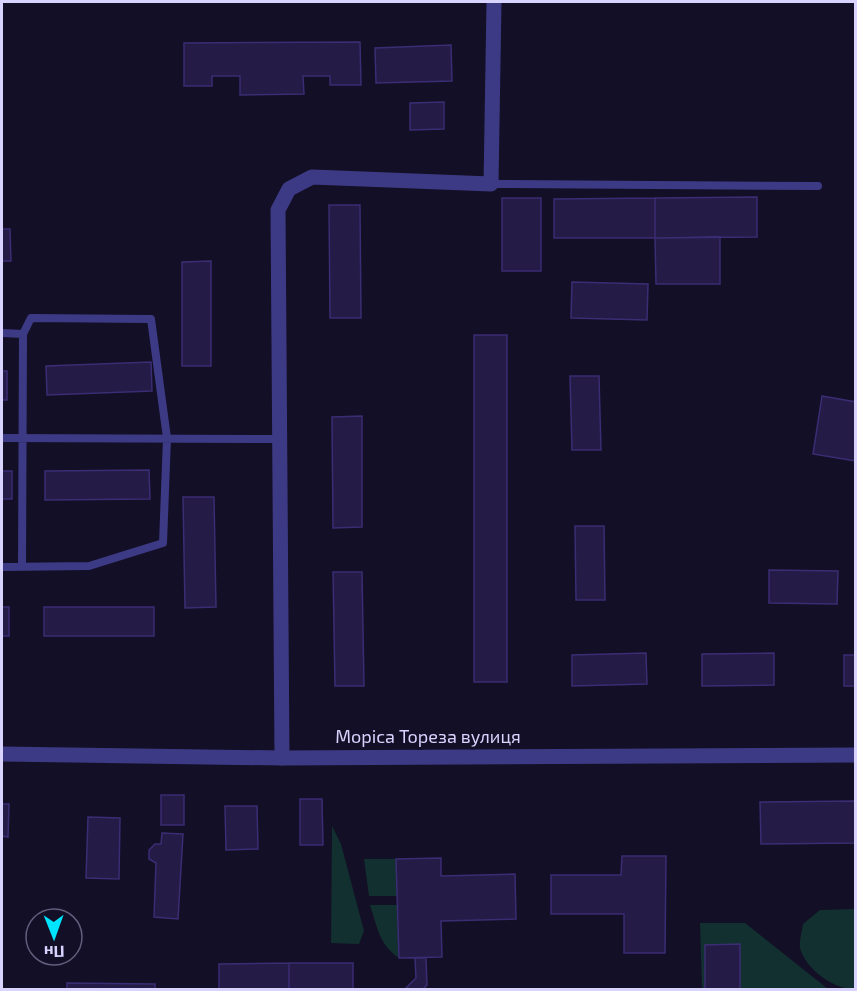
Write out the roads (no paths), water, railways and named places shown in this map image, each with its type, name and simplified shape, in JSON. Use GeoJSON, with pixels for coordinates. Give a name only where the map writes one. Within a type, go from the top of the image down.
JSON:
{"type":"FeatureCollection","features":[{"type":"Feature","properties":{"kind":"street"},"geometry":{"type":"LineString","coordinates":[[282,758],[278,210],[289,189],[312,177],[491,184],[494,2]]}},
{"type":"Feature","properties":{"kind":"street","name":"Моріса Тореза вулиця"},"geometry":{"type":"LineString","coordinates":[[2,754],[282,758],[855,755]]}},
{"type":"Feature","properties":{"kind":"lane"},"geometry":{"type":"LineString","coordinates":[[491,184],[818,186]]}},
{"type":"Feature","properties":{"kind":"lane"},"geometry":{"type":"LineString","coordinates":[[2,567],[22,567],[89,566],[163,543],[167,438],[151,319],[30,318],[23,334],[22,567]]}},
{"type":"Feature","properties":{"kind":"lane"},"geometry":{"type":"LineString","coordinates":[[2,333],[23,334]]}},
{"type":"Feature","properties":{"kind":"lane"},"geometry":{"type":"LineString","coordinates":[[2,438],[279,439]]}}]}
